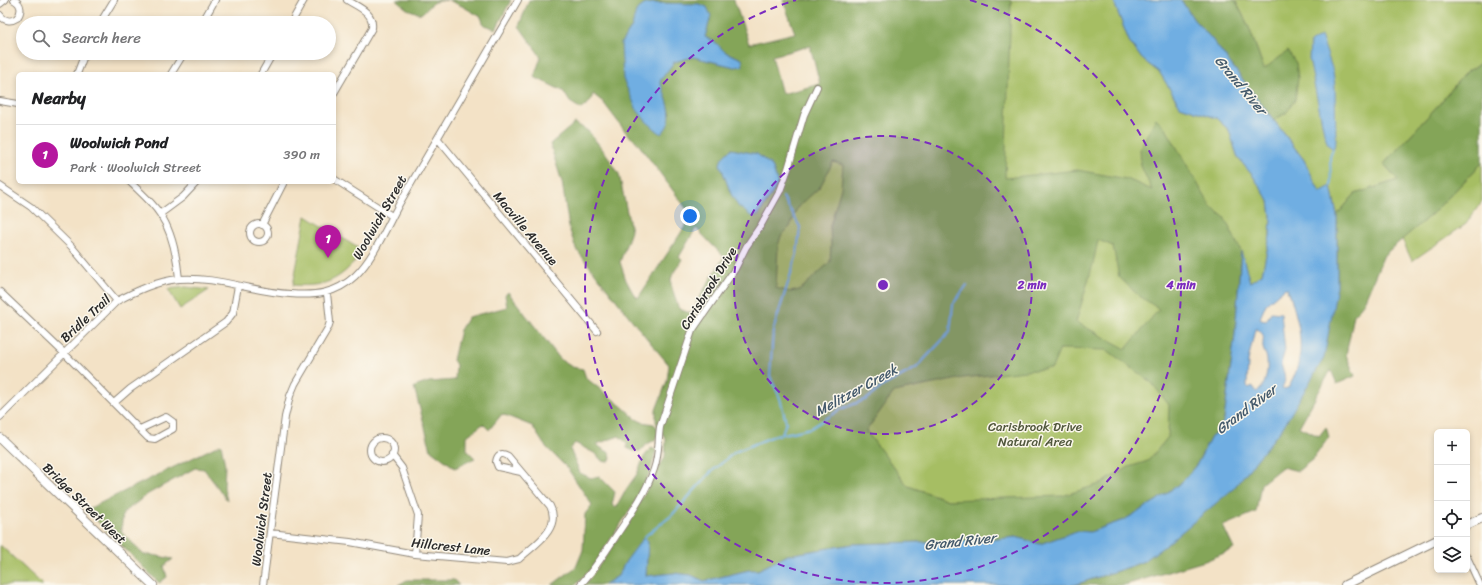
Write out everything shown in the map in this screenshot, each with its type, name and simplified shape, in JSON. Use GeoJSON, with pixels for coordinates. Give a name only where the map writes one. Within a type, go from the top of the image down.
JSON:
{"type":"FeatureCollection","features":[{"type":"Feature","properties":{"kind":"main road","name":"Bridge Street West"},"geometry":{"type":"LineString","coordinates":[[0,438],[153,585]]}},
{"type":"Feature","properties":{"kind":"main road"},"geometry":{"type":"LineString","coordinates":[[1470,524],[1482,518]]}},
{"type":"Feature","properties":{"kind":"main road"},"geometry":{"type":"LineString","coordinates":[[1345,585],[1434,541]]}},
{"type":"Feature","properties":{"kind":"street"},"geometry":{"type":"LineString","coordinates":[[0,4],[5,0]]}},
{"type":"Feature","properties":{"kind":"street"},"geometry":{"type":"LineString","coordinates":[[16,0],[21,11],[18,16]]}},
{"type":"Feature","properties":{"kind":"street"},"geometry":{"type":"LineString","coordinates":[[104,16],[114,0]]}},
{"type":"Feature","properties":{"kind":"street"},"geometry":{"type":"LineString","coordinates":[[206,16],[215,0]]}},
{"type":"Feature","properties":{"kind":"street"},"geometry":{"type":"LineString","coordinates":[[295,16],[304,0]]}},
{"type":"Feature","properties":{"kind":"street"},"geometry":{"type":"LineString","coordinates":[[336,90],[372,28],[371,17],[347,0]]}},
{"type":"Feature","properties":{"kind":"street","name":"Woolwich Street"},"geometry":{"type":"LineString","coordinates":[[263,585],[285,417],[290,396],[295,384],[328,328],[330,322],[327,293],[343,285],[355,276],[371,256],[392,216],[518,0]]}},
{"type":"Feature","properties":{"kind":"street"},"geometry":{"type":"LineString","coordinates":[[0,15],[5,20],[9,21],[16,18]]}},
{"type":"Feature","properties":{"kind":"street"},"geometry":{"type":"LineString","coordinates":[[78,72],[82,60]]}},
{"type":"Feature","properties":{"kind":"street"},"geometry":{"type":"LineString","coordinates":[[172,72],[180,60]]}},
{"type":"Feature","properties":{"kind":"street"},"geometry":{"type":"LineString","coordinates":[[262,72],[270,60]]}},
{"type":"Feature","properties":{"kind":"street","name":"Carisbrook Drive"},"geometry":{"type":"LineString","coordinates":[[580,585],[591,573],[636,505],[654,470],[659,452],[658,443],[660,427],[692,331],[735,269],[746,247],[761,225],[780,191],[804,114],[817,87]]}},
{"type":"Feature","properties":{"kind":"street"},"geometry":{"type":"LineString","coordinates":[[0,101],[16,104]]}},
{"type":"Feature","properties":{"kind":"street","name":"Macville Avenue"},"geometry":{"type":"LineString","coordinates":[[438,139],[598,331]]}},
{"type":"Feature","properties":{"kind":"street"},"geometry":{"type":"LineString","coordinates":[[336,180],[392,216]]}},
{"type":"Feature","properties":{"kind":"street"},"geometry":{"type":"LineString","coordinates":[[132,184],[160,214],[168,230],[174,246],[179,279]]}},
{"type":"Feature","properties":{"kind":"street"},"geometry":{"type":"LineString","coordinates":[[160,214],[183,197],[195,184]]}},
{"type":"Feature","properties":{"kind":"street"},"geometry":{"type":"LineString","coordinates":[[262,225],[283,184]]}},
{"type":"Feature","properties":{"kind":"street"},"geometry":{"type":"LineString","coordinates":[[0,186],[31,207],[71,246],[117,301]]}},
{"type":"Feature","properties":{"kind":"street","name":"Bridle Trail"},"geometry":{"type":"LineString","coordinates":[[0,417],[117,301],[136,291],[153,285],[179,279],[201,280],[290,294],[327,293]]}},
{"type":"Feature","properties":{"kind":"street"},"geometry":{"type":"LineString","coordinates":[[114,403],[130,389],[226,322],[233,312],[238,286]]}},
{"type":"Feature","properties":{"kind":"street"},"geometry":{"type":"LineString","coordinates":[[0,292],[64,352],[148,438],[155,439],[173,429],[173,422],[166,417],[140,429]]}},
{"type":"Feature","properties":{"kind":"street"},"geometry":{"type":"LineString","coordinates":[[392,455],[402,468],[418,516],[416,554]]}},
{"type":"Feature","properties":{"kind":"street","name":"Hillcrest Lane"},"geometry":{"type":"LineString","coordinates":[[270,533],[350,542],[416,554],[507,562],[518,559],[549,531],[554,518],[553,511],[550,506],[521,472]]}},
{"type":"Feature","properties":{"kind":"street"},"geometry":{"type":"LineString","coordinates":[[1470,564],[1480,585]]}},
{"type":"Feature","properties":{"kind":"green space"},"geometry":{"type":"Polygon","coordinates":[[[396,0],[447,0],[434,2],[421,14],[407,9],[396,0]]]}},
{"type":"Feature","properties":{"kind":"green space"},"geometry":{"type":"Polygon","coordinates":[[[448,0],[511,0],[496,29],[484,25],[481,17],[448,0]]]}},
{"type":"Feature","properties":{"kind":"green space"},"geometry":{"type":"Polygon","coordinates":[[[529,0],[734,0],[749,44],[795,33],[783,0],[1011,0],[1005,178],[1077,170],[1127,179],[1152,190],[1141,166],[1140,148],[1156,118],[1165,127],[1211,207],[1224,217],[1241,251],[1235,334],[1224,420],[1217,433],[1211,437],[1197,464],[1183,481],[1156,501],[1124,520],[1090,532],[1077,531],[1040,544],[1016,537],[990,540],[853,544],[788,555],[758,570],[749,570],[704,581],[691,575],[674,573],[646,576],[648,541],[626,561],[618,576],[604,585],[583,585],[591,577],[627,525],[665,457],[666,439],[656,422],[656,410],[667,381],[669,365],[576,249],[569,228],[562,182],[550,144],[575,123],[588,131],[607,155],[619,174],[631,231],[620,262],[626,280],[633,293],[638,298],[692,216],[636,141],[628,135],[603,102],[593,94],[590,102],[581,109],[570,102],[563,91],[534,77],[541,57],[519,26],[529,0]],[[653,3],[632,27],[621,43],[671,114],[660,81],[674,62],[693,57],[735,67],[742,59],[725,52],[715,42],[705,37],[699,4],[653,3]],[[810,46],[772,56],[782,94],[820,84],[810,46]],[[731,149],[720,164],[731,194],[758,216],[778,184],[772,166],[757,154],[731,149]],[[833,162],[820,187],[797,208],[790,227],[781,236],[778,246],[776,288],[790,292],[800,290],[830,262],[830,226],[841,188],[843,165],[833,162]],[[696,228],[679,257],[682,260],[671,279],[677,305],[682,310],[704,317],[709,311],[697,308],[696,303],[724,257],[696,228]],[[1098,240],[1093,264],[1076,322],[1126,349],[1159,309],[1138,295],[1119,277],[1113,246],[1098,240]],[[1060,349],[1052,368],[963,378],[894,392],[866,431],[908,486],[948,500],[1062,496],[1100,484],[1129,467],[1148,461],[1168,437],[1169,405],[1152,383],[1107,350],[1060,349]]]}},
{"type":"Feature","properties":{"kind":"green space","name":"Carisbrook Drive Natural Area"},"geometry":{"type":"Polygon","coordinates":[[[1011,0],[1113,0],[1129,41],[1142,59],[1160,73],[1180,106],[1216,118],[1229,130],[1238,158],[1253,176],[1269,201],[1271,216],[1270,236],[1262,274],[1250,282],[1241,253],[1211,437],[1197,464],[1156,501],[948,500],[908,486],[866,431],[876,416],[744,272],[821,89],[1009,40],[1011,0]]]}},
{"type":"Feature","properties":{"kind":"green space"},"geometry":{"type":"Polygon","coordinates":[[[1181,0],[1235,0],[1248,25],[1264,69],[1288,51],[1296,63],[1298,78],[1295,100],[1286,113],[1274,120],[1211,38],[1194,20],[1181,0]]]}},
{"type":"Feature","properties":{"kind":"green space"},"geometry":{"type":"Polygon","coordinates":[[[1235,0],[1482,0],[1482,62],[1464,74],[1440,103],[1384,164],[1398,180],[1355,194],[1337,215],[1331,186],[1320,193],[1304,160],[1274,120],[1286,113],[1264,69],[1248,25],[1235,0]]]}},
{"type":"Feature","properties":{"kind":"green space"},"geometry":{"type":"Polygon","coordinates":[[[1482,62],[1482,163],[1433,213],[1384,255],[1363,304],[1354,315],[1346,355],[1355,376],[1337,384],[1331,370],[1299,427],[1319,436],[1326,427],[1329,437],[1313,459],[1298,471],[1282,467],[1261,484],[1256,512],[1223,526],[1234,549],[1205,561],[1124,585],[1074,585],[1144,561],[1233,489],[1283,427],[1337,286],[1337,215],[1355,194],[1398,180],[1384,164],[1440,103],[1464,74],[1482,62]]]}},
{"type":"Feature","properties":{"kind":"green space"},"geometry":{"type":"Polygon","coordinates":[[[1482,163],[1482,201],[1466,224],[1412,261],[1402,239],[1433,213],[1482,163]]]}},
{"type":"Feature","properties":{"kind":"green space"},"geometry":{"type":"Polygon","coordinates":[[[306,216],[363,251],[349,268],[334,279],[316,285],[293,285],[306,216]]]}},
{"type":"Feature","properties":{"kind":"green space"},"geometry":{"type":"Polygon","coordinates":[[[186,287],[209,290],[180,309],[168,289],[186,287]]]}},
{"type":"Feature","properties":{"kind":"green space"},"geometry":{"type":"Polygon","coordinates":[[[508,292],[561,360],[572,367],[583,369],[586,378],[636,419],[642,422],[654,424],[657,427],[658,433],[655,440],[647,444],[641,451],[634,451],[627,448],[627,443],[619,436],[597,444],[610,453],[611,459],[607,462],[602,461],[596,454],[575,443],[570,449],[580,473],[591,478],[599,476],[615,492],[612,505],[616,508],[637,474],[644,457],[651,448],[656,450],[650,472],[634,504],[591,569],[576,585],[552,585],[576,567],[583,550],[585,514],[592,505],[568,469],[545,446],[532,426],[502,414],[489,430],[483,424],[467,436],[467,450],[475,458],[455,468],[431,450],[414,387],[429,382],[455,380],[456,365],[453,360],[460,330],[468,317],[507,307],[505,295],[508,292]]]}},
{"type":"Feature","properties":{"kind":"green space"},"geometry":{"type":"Polygon","coordinates":[[[221,444],[225,465],[224,488],[227,500],[204,469],[195,468],[148,494],[123,513],[121,531],[144,555],[153,555],[173,559],[164,566],[167,577],[159,583],[86,510],[221,444]]]}},
{"type":"Feature","properties":{"kind":"green space"},"geometry":{"type":"Polygon","coordinates":[[[0,545],[43,585],[0,585],[0,545]]]}},
{"type":"Feature","properties":{"kind":"green space"},"geometry":{"type":"Polygon","coordinates":[[[407,580],[454,580],[459,585],[398,585],[407,580]]]}},
{"type":"Feature","properties":{"kind":"water","name":"Grand River"},"geometry":{"type":"Polygon","coordinates":[[[1113,0],[1181,0],[1194,20],[1211,38],[1304,160],[1320,192],[1331,186],[1337,215],[1337,286],[1324,358],[1283,427],[1233,489],[1166,545],[1144,561],[1074,585],[604,585],[618,576],[626,561],[644,537],[648,541],[646,576],[674,573],[691,575],[704,581],[749,570],[758,570],[788,555],[853,544],[990,540],[1016,537],[1040,544],[1077,531],[1090,532],[1124,520],[1156,501],[1183,481],[1197,464],[1211,437],[1217,433],[1224,420],[1235,334],[1241,251],[1250,282],[1262,274],[1270,236],[1271,216],[1269,201],[1253,176],[1238,158],[1229,130],[1216,118],[1180,106],[1160,73],[1142,59],[1129,41],[1113,0]],[[1285,288],[1266,304],[1260,318],[1261,320],[1266,321],[1271,312],[1281,313],[1285,350],[1281,364],[1285,380],[1282,389],[1288,388],[1294,376],[1300,353],[1299,329],[1289,292],[1287,292],[1288,289],[1285,288]],[[1255,329],[1248,361],[1247,386],[1249,388],[1252,386],[1257,392],[1260,390],[1267,373],[1267,357],[1263,348],[1263,336],[1260,331],[1255,329]]]}},
{"type":"Feature","properties":{"kind":"water"},"geometry":{"type":"Polygon","coordinates":[[[645,4],[699,4],[707,7],[711,16],[705,37],[715,42],[725,52],[742,59],[743,66],[735,67],[693,57],[674,62],[660,81],[670,115],[669,122],[661,134],[646,121],[637,110],[623,79],[621,43],[632,27],[636,11],[645,4]]]}},
{"type":"Feature","properties":{"kind":"water"},"geometry":{"type":"Polygon","coordinates":[[[1321,36],[1333,71],[1335,86],[1336,142],[1333,149],[1328,145],[1324,133],[1309,59],[1310,43],[1321,36]]]}},
{"type":"Feature","properties":{"kind":"water"},"geometry":{"type":"Polygon","coordinates":[[[731,149],[757,154],[772,166],[778,184],[758,216],[751,216],[738,206],[731,194],[720,164],[722,158],[731,149]]]}},
{"type":"Feature","properties":{"kind":"waterway"},"geometry":{"type":"LineString","coordinates":[[1331,186],[1330,157],[1333,149]]}},
{"type":"Feature","properties":{"kind":"waterway"},"geometry":{"type":"LineString","coordinates":[[782,434],[786,422],[780,398],[770,376],[773,331],[797,254],[800,227],[783,197]]}},
{"type":"Feature","properties":{"kind":"waterway","name":"Melitzer Creek"},"geometry":{"type":"LineString","coordinates":[[644,537],[671,516],[711,472],[735,452],[774,436],[811,428],[841,409],[867,399],[883,386],[916,368],[950,332],[953,304],[967,285]]}},
{"type":"Feature","properties":{"kind":"place","name":"Woolwich Pond"},"geometry":{"type":"Point","coordinates":[328,258]}}]}
